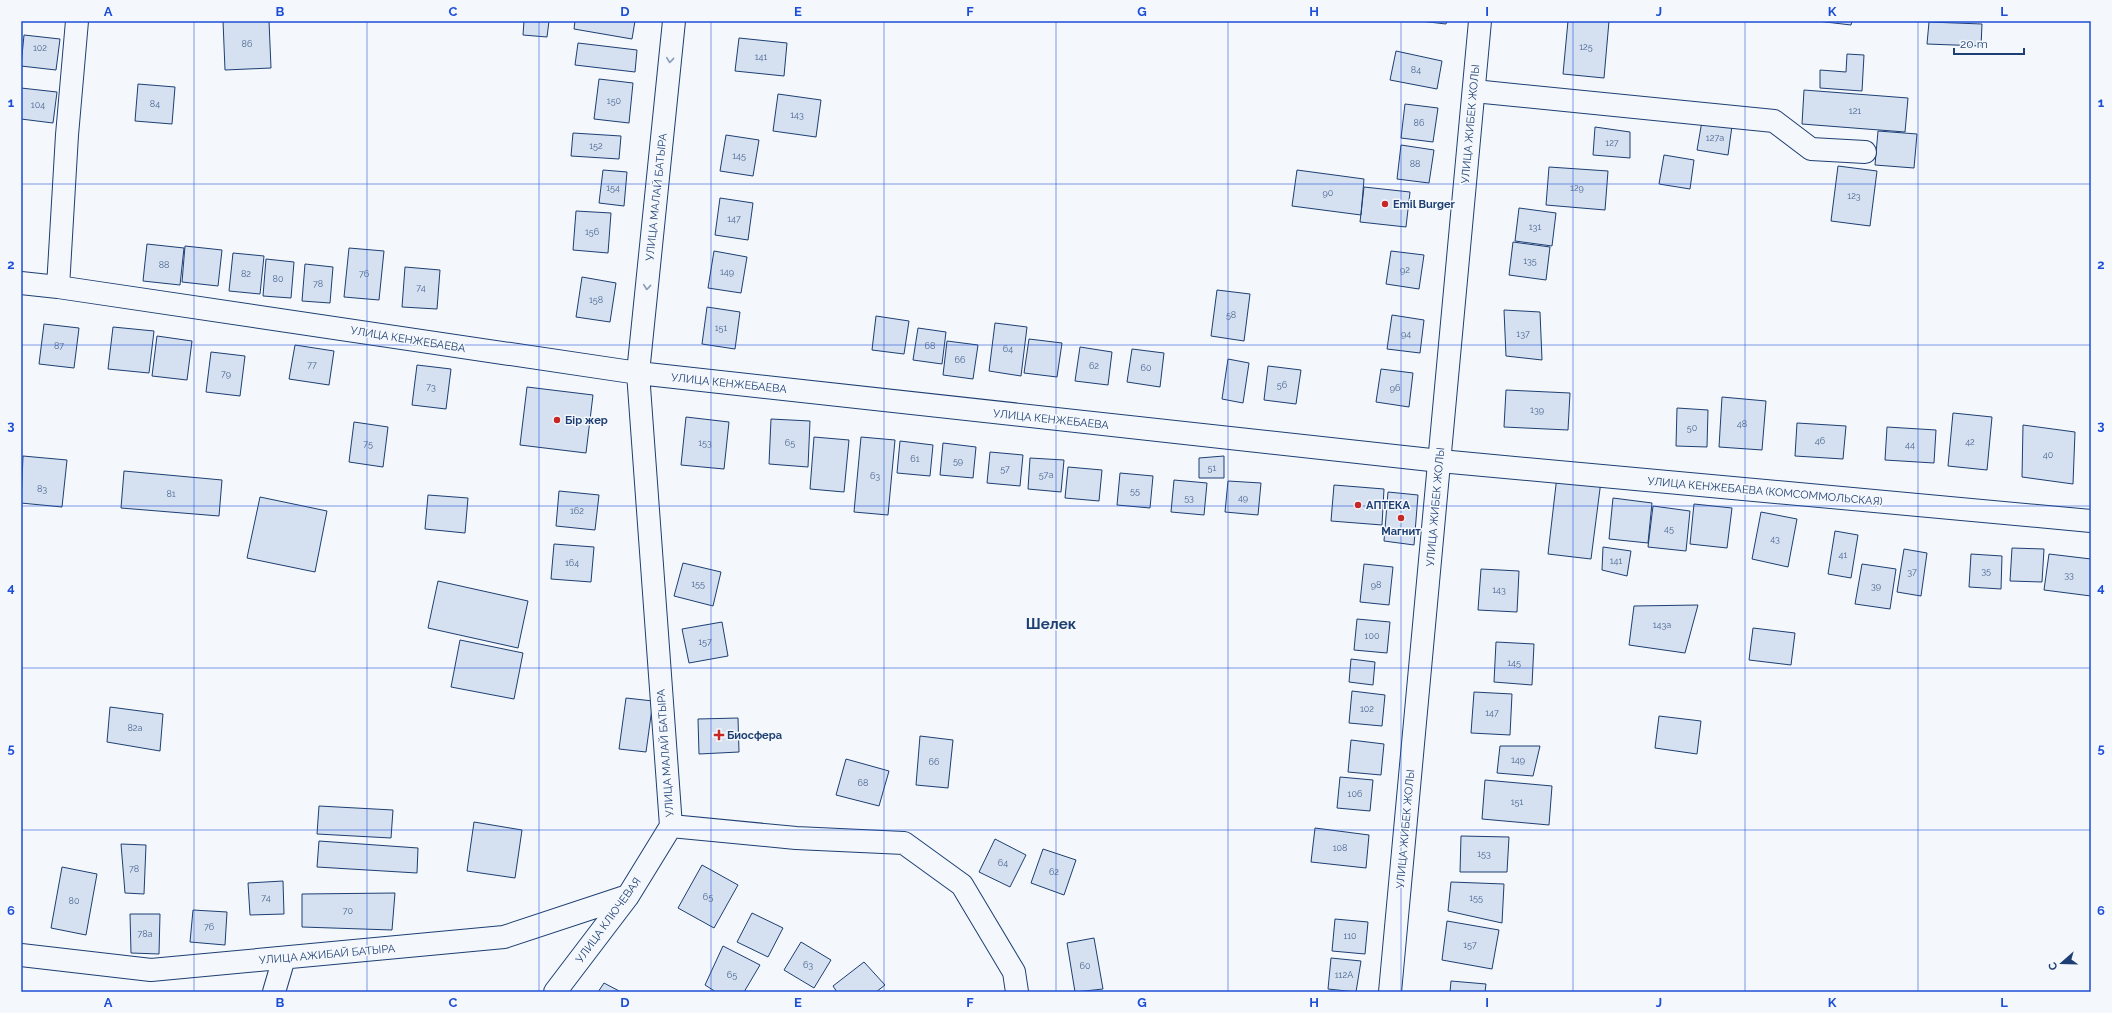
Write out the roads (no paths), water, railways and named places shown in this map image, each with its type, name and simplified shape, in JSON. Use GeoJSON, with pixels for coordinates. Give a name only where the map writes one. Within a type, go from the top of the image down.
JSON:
{"type":"FeatureCollection","features":[{"type":"Feature","properties":{"kind":"street"},"geometry":{"type":"LineString","coordinates":[[58,287],[67,135],[77,21]]}},
{"type":"Feature","properties":{"kind":"street","name":"УЛИЦА МАЛАЙ БАТЫРА"},"geometry":{"type":"LineString","coordinates":[[674,21],[638,374],[671,826],[796,838],[904,843],[962,885],[1014,972],[1017,992]]}},
{"type":"Feature","properties":{"kind":"street","name":"УЛИЦА ЖИБЕК ЖОЛЫ"},"geometry":{"type":"LineString","coordinates":[[1390,992],[1480,21]]}},
{"type":"Feature","properties":{"kind":"street"},"geometry":{"type":"LineString","coordinates":[[1474,91],[1774,121],[1811,149],[1864,152]]}},
{"type":"Feature","properties":{"kind":"street","name":"УЛИЦА КЕНЖЕБАЕВА"},"geometry":{"type":"LineString","coordinates":[[21,283],[58,287],[638,374],[1440,461]]}},
{"type":"Feature","properties":{"kind":"street","name":"УЛИЦА КЕНЖЕБАЕВА (КОМСОММОЛЬСКАЯ)"},"geometry":{"type":"LineString","coordinates":[[1440,461],[2091,521]]}},
{"type":"Feature","properties":{"kind":"street","name":"УЛИЦА КЛЮЧЕВАЯ"},"geometry":{"type":"LineString","coordinates":[[555,992],[628,896],[671,826]]}},
{"type":"Feature","properties":{"kind":"street","name":"УЛИЦА АЖИБАЙ БАТЫРА"},"geometry":{"type":"LineString","coordinates":[[21,955],[151,970],[504,937],[628,896]]}},
{"type":"Feature","properties":{"kind":"street"},"geometry":{"type":"LineString","coordinates":[[274,992],[284,958]]}},
{"type":"Feature","properties":{"kind":"place","name":"Emil Burger"},"geometry":{"type":"Point","coordinates":[1385,204]}},
{"type":"Feature","properties":{"kind":"place","name":"Бір жер"},"geometry":{"type":"Point","coordinates":[557,420]}},
{"type":"Feature","properties":{"kind":"place","name":"АПТЕКА"},"geometry":{"type":"Point","coordinates":[1358,505]}},
{"type":"Feature","properties":{"kind":"place","name":"Магнит"},"geometry":{"type":"Point","coordinates":[1401,518]}},
{"type":"Feature","properties":{"kind":"place","name":"Биосфера"},"geometry":{"type":"Point","coordinates":[719,735]}},
{"type":"Feature","properties":{"kind":"district","name":"Шелек"},"geometry":{"type":"Point","coordinates":[1051,624]}}]}
